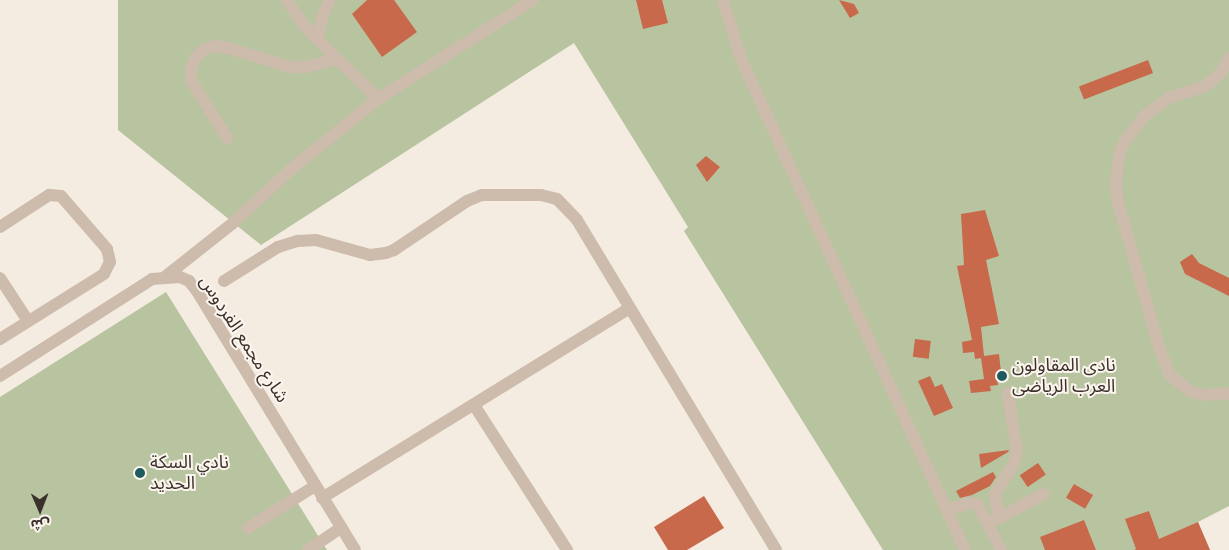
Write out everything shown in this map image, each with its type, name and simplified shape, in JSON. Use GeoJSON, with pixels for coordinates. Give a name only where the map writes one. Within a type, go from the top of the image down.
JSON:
{"type":"FeatureCollection","features":[{"type":"Feature","properties":{"kind":"street"},"geometry":{"type":"LineString","coordinates":[[287,0],[298,18],[317,39],[378,99]]}},
{"type":"Feature","properties":{"kind":"street"},"geometry":{"type":"LineString","coordinates":[[317,39],[322,17],[330,0]]}},
{"type":"Feature","properties":{"kind":"street"},"geometry":{"type":"LineString","coordinates":[[0,376],[152,279],[166,276],[233,223],[290,170],[378,99],[534,0]]}},
{"type":"Feature","properties":{"kind":"street"},"geometry":{"type":"LineString","coordinates":[[723,0],[732,35],[745,66],[965,550]]}},
{"type":"Feature","properties":{"kind":"street"},"geometry":{"type":"LineString","coordinates":[[227,138],[191,80],[193,62],[204,49],[216,46],[228,48],[290,67],[306,67],[337,59]]}},
{"type":"Feature","properties":{"kind":"street"},"geometry":{"type":"LineString","coordinates":[[1229,58],[1221,73],[1206,86],[1170,98],[1144,116],[1125,141],[1119,156],[1116,186],[1118,202],[1160,350],[1170,375],[1190,391],[1203,395],[1229,392]]}},
{"type":"Feature","properties":{"kind":"street"},"geometry":{"type":"LineString","coordinates":[[0,227],[49,195],[55,194],[66,200],[109,253],[109,267],[104,274],[0,339]]}},
{"type":"Feature","properties":{"kind":"street"},"geometry":{"type":"LineString","coordinates":[[224,281],[288,243],[316,240],[364,254],[386,253],[474,198],[490,194],[541,195],[557,199],[573,215],[776,550]]}},
{"type":"Feature","properties":{"kind":"street","name":"شارع مجمع الفردوس"},"geometry":{"type":"LineString","coordinates":[[166,276],[180,277],[189,281],[197,291],[355,550]]}},
{"type":"Feature","properties":{"kind":"street"},"geometry":{"type":"LineString","coordinates":[[0,278],[28,321]]}},
{"type":"Feature","properties":{"kind":"street"},"geometry":{"type":"LineString","coordinates":[[322,498],[630,308]]}},
{"type":"Feature","properties":{"kind":"street"},"geometry":{"type":"LineString","coordinates":[[1002,517],[996,504],[995,494],[1014,463],[1017,450],[1008,394]]}},
{"type":"Feature","properties":{"kind":"street"},"geometry":{"type":"LineString","coordinates":[[474,404],[567,550]]}},
{"type":"Feature","properties":{"kind":"street"},"geometry":{"type":"LineString","coordinates":[[248,528],[315,486]]}},
{"type":"Feature","properties":{"kind":"street"},"geometry":{"type":"LineString","coordinates":[[989,524],[1044,494]]}},
{"type":"Feature","properties":{"kind":"street"},"geometry":{"type":"LineString","coordinates":[[948,510],[974,503],[980,507],[1001,550]]}},
{"type":"Feature","properties":{"kind":"street"},"geometry":{"type":"LineString","coordinates":[[308,550],[341,528]]}},
{"type":"Feature","properties":{"kind":"green space","name":"نادى المقاولون العرب الرياضى"},"geometry":{"type":"Polygon","coordinates":[[[118,0],[1229,0],[1229,506],[1198,522],[1210,550],[883,550],[684,231],[688,227],[574,43],[261,245],[118,130],[118,0]]]}},
{"type":"Feature","properties":{"kind":"green space","name":"نادي السكة الحديد"},"geometry":{"type":"Polygon","coordinates":[[[166,292],[327,550],[0,550],[0,397],[166,292]]]}},
{"type":"Feature","properties":{"kind":"building"},"geometry":{"type":"Polygon","coordinates":[[[367,0],[394,0],[417,32],[382,57],[352,14],[367,0]]]}},
{"type":"Feature","properties":{"kind":"building"},"geometry":{"type":"Polygon","coordinates":[[[636,0],[662,0],[668,23],[643,29],[636,0]]]}},
{"type":"Feature","properties":{"kind":"building"},"geometry":{"type":"Polygon","coordinates":[[[839,0],[854,4],[859,13],[850,18],[839,0]]]}},
{"type":"Feature","properties":{"kind":"building"},"geometry":{"type":"Polygon","coordinates":[[[1148,60],[1153,73],[1084,100],[1079,87],[1148,60]]]}},
{"type":"Feature","properties":{"kind":"building"},"geometry":{"type":"Polygon","coordinates":[[[706,156],[720,167],[707,182],[696,165],[706,156]]]}},
{"type":"Feature","properties":{"kind":"building"},"geometry":{"type":"Polygon","coordinates":[[[985,210],[999,256],[986,260],[999,324],[981,327],[984,356],[999,354],[1001,372],[996,372],[998,385],[990,386],[991,391],[971,393],[969,381],[984,379],[981,358],[975,359],[974,352],[963,353],[962,342],[972,340],[957,266],[964,265],[961,214],[985,210]]]}},
{"type":"Feature","properties":{"kind":"building"},"geometry":{"type":"Polygon","coordinates":[[[1192,254],[1199,263],[1229,278],[1229,296],[1185,274],[1180,262],[1192,254]]]}},
{"type":"Feature","properties":{"kind":"building"},"geometry":{"type":"Polygon","coordinates":[[[915,339],[931,341],[929,359],[913,357],[915,339]]]}},
{"type":"Feature","properties":{"kind":"building"},"geometry":{"type":"Polygon","coordinates":[[[930,376],[935,387],[942,384],[953,408],[934,416],[918,381],[930,376]]]}},
{"type":"Feature","properties":{"kind":"building"},"geometry":{"type":"Polygon","coordinates":[[[1009,450],[1008,452],[981,468],[979,454],[1009,450]]]}},
{"type":"Feature","properties":{"kind":"building"},"geometry":{"type":"Polygon","coordinates":[[[1038,463],[1046,475],[1028,487],[1020,475],[1038,463]]]}},
{"type":"Feature","properties":{"kind":"building"},"geometry":{"type":"Polygon","coordinates":[[[993,472],[996,477],[990,486],[972,495],[960,498],[956,491],[993,472]]]}},
{"type":"Feature","properties":{"kind":"building"},"geometry":{"type":"Polygon","coordinates":[[[1074,484],[1093,495],[1085,509],[1066,498],[1074,484]]]}},
{"type":"Feature","properties":{"kind":"building"},"geometry":{"type":"Polygon","coordinates":[[[704,496],[724,528],[687,550],[668,550],[654,527],[704,496]]]}},
{"type":"Feature","properties":{"kind":"building"},"geometry":{"type":"Polygon","coordinates":[[[1149,511],[1159,539],[1198,522],[1210,550],[1134,550],[1136,549],[1125,519],[1149,511]]]}},
{"type":"Feature","properties":{"kind":"building"},"geometry":{"type":"Polygon","coordinates":[[[1084,520],[1096,550],[1045,550],[1040,537],[1084,520]]]}},
{"type":"Feature","properties":{"kind":"place","name":"نادى المقاولون العرب الرياضى"},"geometry":{"type":"Point","coordinates":[1002,376]}},
{"type":"Feature","properties":{"kind":"place","name":"نادي السكة الحديد"},"geometry":{"type":"Point","coordinates":[140,473]}}]}
